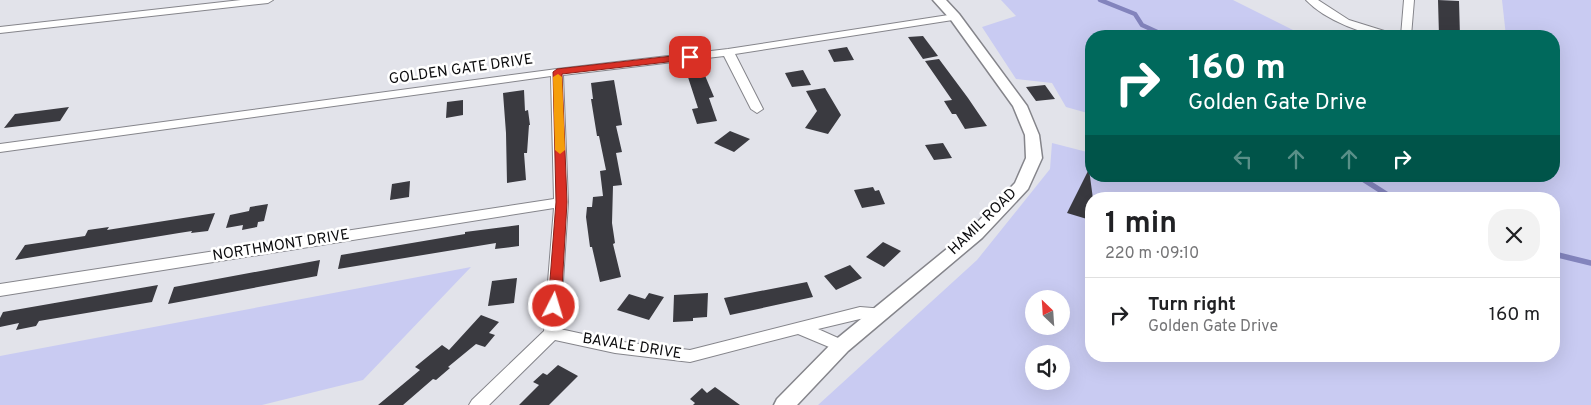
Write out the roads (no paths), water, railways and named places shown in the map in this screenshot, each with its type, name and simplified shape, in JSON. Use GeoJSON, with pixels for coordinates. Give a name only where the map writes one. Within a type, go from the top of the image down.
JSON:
{"type":"FeatureCollection","features":[{"type":"Feature","properties":{"kind":"street"},"geometry":{"type":"LineString","coordinates":[[0,30],[268,0]]}},
{"type":"Feature","properties":{"kind":"street","name":"HAMIL ROAD"},"geometry":{"type":"LineString","coordinates":[[784,405],[841,346],[976,234],[1022,184],[1034,158],[1032,135],[1020,106],[955,17],[939,0]]}},
{"type":"Feature","properties":{"kind":"street"},"geometry":{"type":"LineString","coordinates":[[1311,0],[1345,22],[1371,30]]}},
{"type":"Feature","properties":{"kind":"street"},"geometry":{"type":"LineString","coordinates":[[1406,30],[1409,0]]}},
{"type":"Feature","properties":{"kind":"street","name":"GOLDEN GATE DRIVE"},"geometry":{"type":"LineString","coordinates":[[0,148],[557,72],[728,52],[955,17]]}},
{"type":"Feature","properties":{"kind":"street"},"geometry":{"type":"LineString","coordinates":[[728,52],[757,109]]}},
{"type":"Feature","properties":{"kind":"street"},"geometry":{"type":"LineString","coordinates":[[478,405],[552,333],[562,202],[557,72]]}},
{"type":"Feature","properties":{"kind":"street","name":"NORTHMONT DRIVE"},"geometry":{"type":"LineString","coordinates":[[0,290],[562,202]]}},
{"type":"Feature","properties":{"kind":"street","name":"BAVALE DRIVE"},"geometry":{"type":"LineString","coordinates":[[552,333],[615,347],[690,356],[860,314],[879,313]]}},
{"type":"Feature","properties":{"kind":"street"},"geometry":{"type":"LineString","coordinates":[[800,328],[841,346]]}},
{"type":"Feature","properties":{"kind":"waterway"},"geometry":{"type":"LineString","coordinates":[[1100,0],[1135,14],[1142,25],[1153,30]]}},
{"type":"Feature","properties":{"kind":"waterway"},"geometry":{"type":"LineString","coordinates":[[1367,182],[1383,192]]}},
{"type":"Feature","properties":{"kind":"waterway"},"geometry":{"type":"LineString","coordinates":[[1560,255],[1591,263]]}}]}
